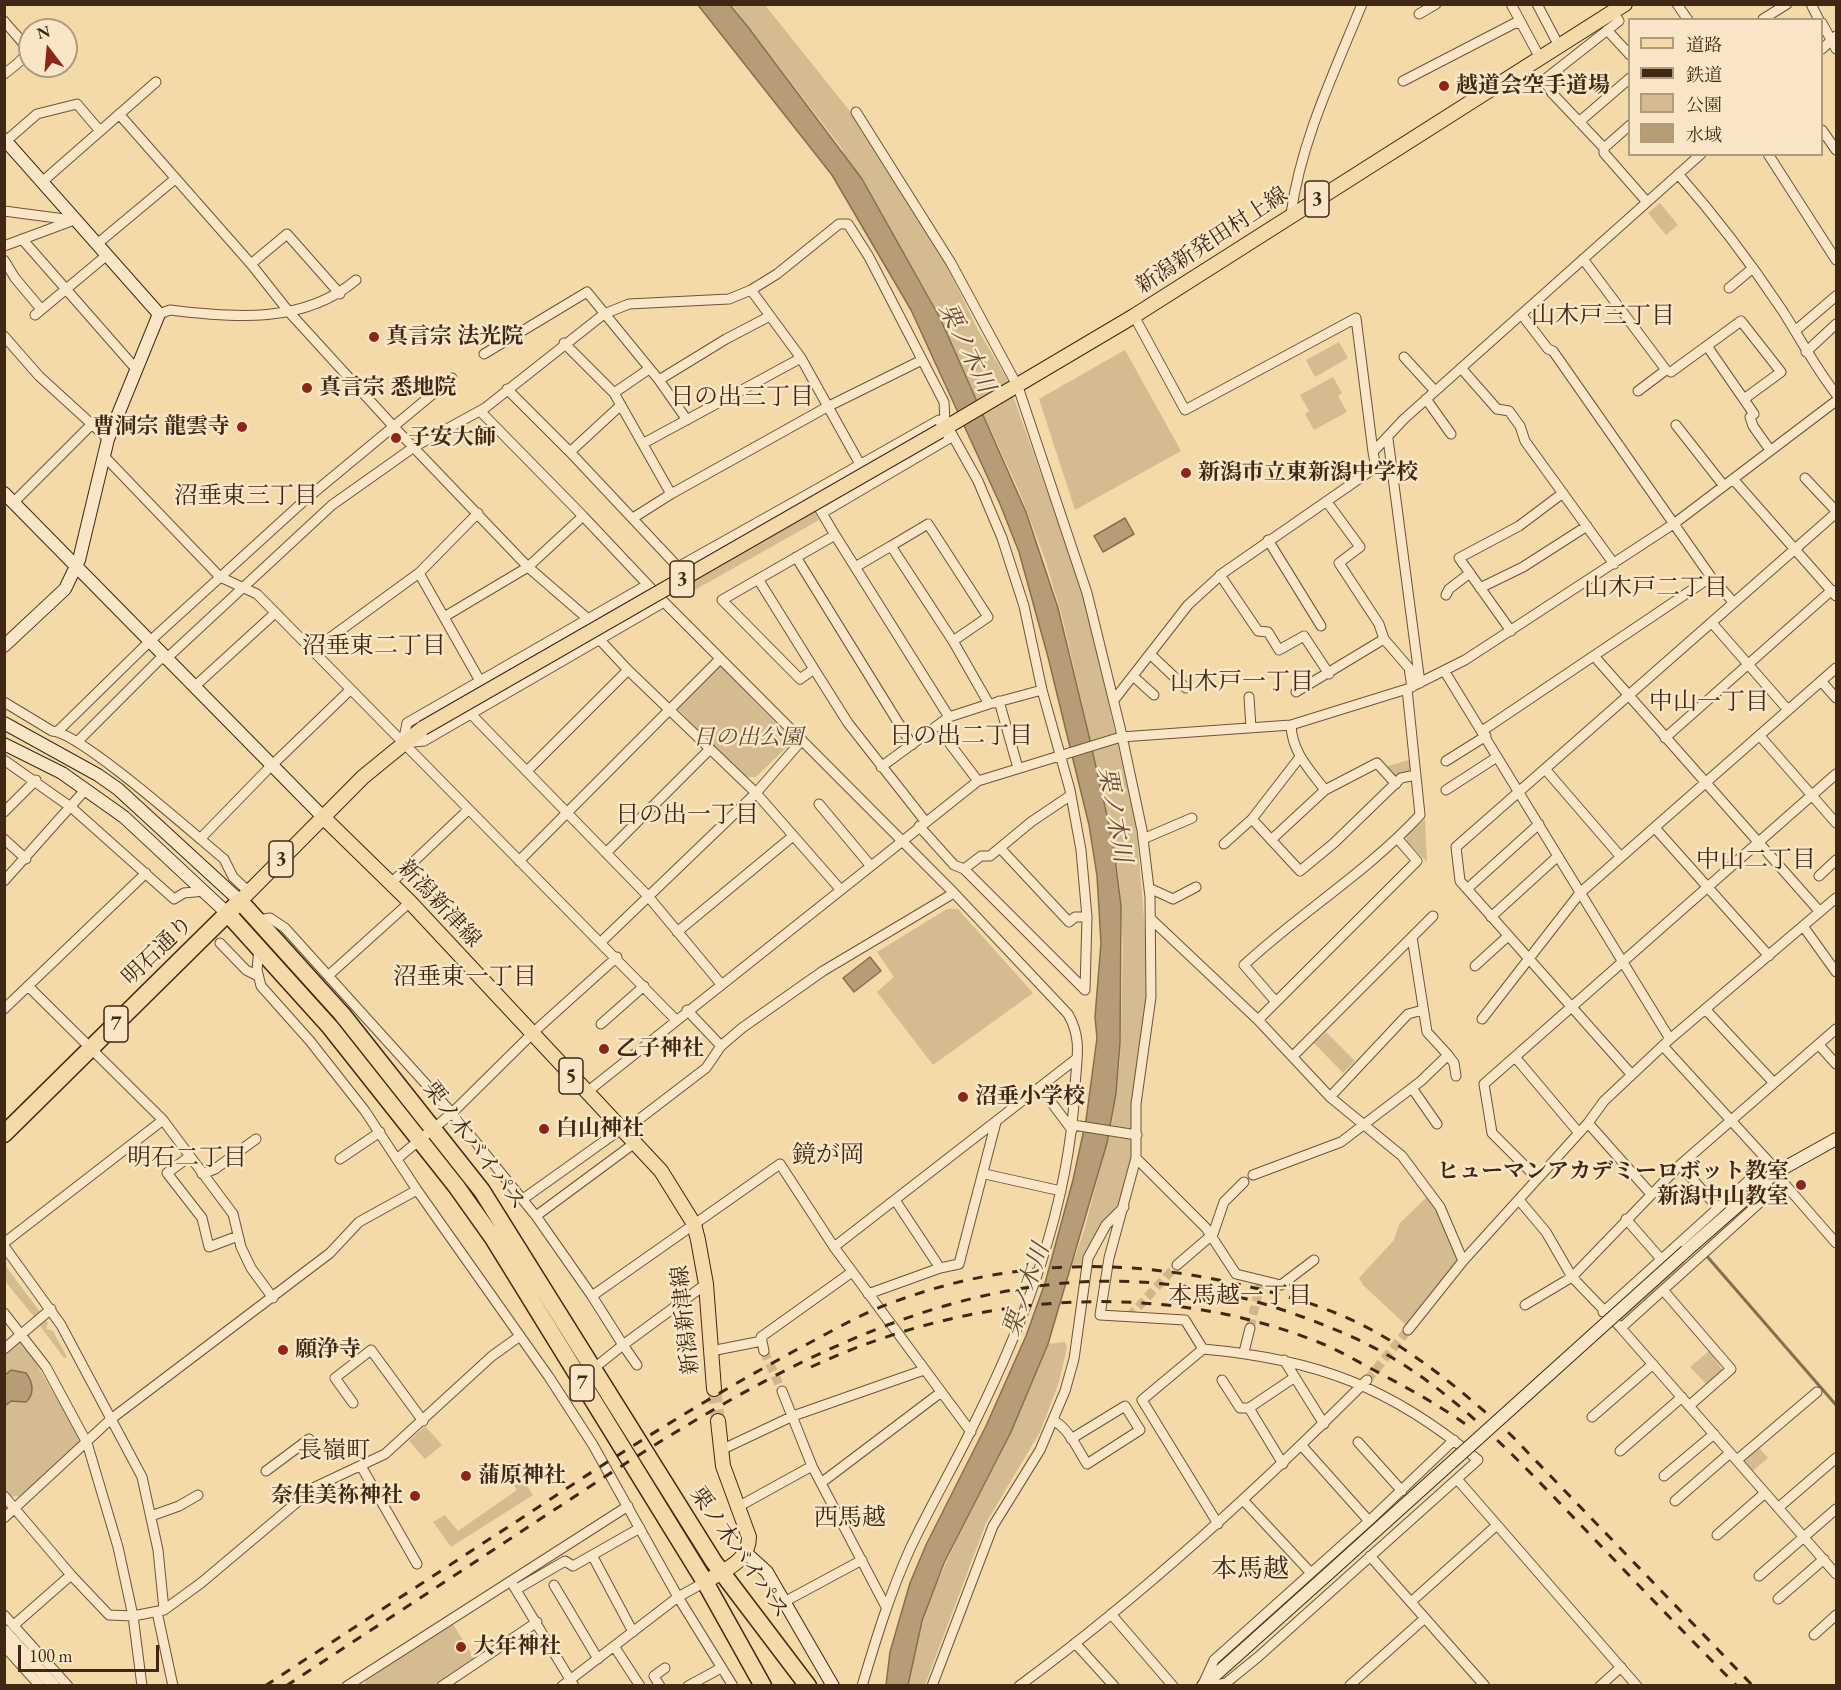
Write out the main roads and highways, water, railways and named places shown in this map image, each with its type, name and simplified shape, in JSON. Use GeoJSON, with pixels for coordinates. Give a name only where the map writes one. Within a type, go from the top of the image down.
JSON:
{"type":"FeatureCollection","features":[{"type":"Feature","properties":{"kind":"highway","name":"明石通り"},"geometry":{"type":"LineString","coordinates":[[4,1134],[245,896]]}},
{"type":"Feature","properties":{"kind":"highway","name":"栗ノ木バイパス"},"geometry":{"type":"LineString","coordinates":[[245,896],[259,920],[335,1006],[435,1128],[505,1225],[722,1572],[808,1686]]}},
{"type":"Feature","properties":{"kind":"highway","name":"栗ノ木バイパス"},"geometry":{"type":"LineString","coordinates":[[228,914],[308,1001],[420,1140],[492,1238],[705,1582],[763,1686]]}},
{"type":"Feature","properties":{"kind":"main road","name":"新潟新発田村上線"},"geometry":{"type":"LineString","coordinates":[[322,817],[423,728],[1013,389],[1134,316],[1291,214],[1619,8]]}},
{"type":"Feature","properties":{"kind":"main road","name":"新潟新津線"},"geometry":{"type":"LineString","coordinates":[[322,817],[410,902],[621,1131],[636,1142],[661,1171],[694,1224],[706,1284],[714,1389]]}},
{"type":"Feature","properties":{"kind":"main road","name":"3"},"geometry":{"type":"LineString","coordinates":[[245,896],[322,817]]}},
{"type":"Feature","properties":{"kind":"main road"},"geometry":{"type":"LineString","coordinates":[[705,1582],[736,1564],[746,1553],[749,1537],[736,1508],[723,1466],[718,1421]]}},
{"type":"Feature","properties":{"kind":"water"},"geometry":{"type":"Polygon","coordinates":[[[698,5],[730,5],[748,27],[862,179],[940,318],[1026,512],[1058,608],[1113,842],[1121,906],[1120,1043],[1116,1093],[1107,1143],[1048,1344],[1011,1432],[944,1563],[922,1621],[908,1685],[886,1685],[890,1652],[910,1583],[926,1545],[986,1426],[1026,1336],[1045,1283],[1073,1180],[1086,1120],[1097,1038],[1095,1017],[1101,943],[1097,876],[1089,825],[1048,657],[1019,552],[1000,504],[911,310],[832,175],[698,5]]]}},
{"type":"Feature","properties":{"kind":"water"},"geometry":{"type":"Polygon","coordinates":[[[1125,518],[1134,534],[1103,552],[1094,536],[1125,518]]]}},
{"type":"Feature","properties":{"kind":"water"},"geometry":{"type":"Polygon","coordinates":[[[870,957],[881,971],[854,992],[843,978],[870,957]]]}},
{"type":"Feature","properties":{"kind":"water"},"geometry":{"type":"Polygon","coordinates":[[[11,1370],[26,1373],[32,1392],[26,1402],[11,1401],[5,1406],[5,1375],[11,1370]]]}},
{"type":"Feature","properties":{"kind":"waterway"},"geometry":{"type":"LineString","coordinates":[[1705,1254],[1836,1405]]}},
{"type":"Feature","properties":{"kind":"tunnel"},"geometry":{"type":"LineString","coordinates":[[1129,1317],[1177,1265]]}},
{"type":"Feature","properties":{"kind":"tunnel"},"geometry":{"type":"LineString","coordinates":[[1250,1328],[1261,1280]]}},
{"type":"Feature","properties":{"kind":"tunnel"},"geometry":{"type":"LineString","coordinates":[[1367,1380],[1408,1330]]}},
{"type":"Feature","properties":{"kind":"tunnel"},"geometry":{"type":"LineString","coordinates":[[764,1351],[782,1391]]}},
{"type":"Feature","properties":{"kind":"tunnel"},"geometry":{"type":"LineString","coordinates":[[714,1389],[718,1421]]}},
{"type":"Feature","properties":{"kind":"railway"},"geometry":{"type":"LineString","coordinates":[[265,1686],[655,1432],[767,1366],[855,1319],[891,1303],[977,1278],[1062,1267],[1149,1270],[1193,1275],[1237,1284],[1322,1308],[1354,1321],[1389,1340],[1461,1392],[1511,1435],[1753,1686]]}},
{"type":"Feature","properties":{"kind":"railway"},"geometry":{"type":"LineString","coordinates":[[286,1686],[634,1458],[719,1406],[806,1360],[896,1322],[987,1295],[1082,1282],[1179,1286],[1280,1309],[1344,1333],[1404,1365],[1451,1399],[1536,1478],[1737,1686]]}},
{"type":"Feature","properties":{"kind":"railway"},"geometry":{"type":"LineString","coordinates":[[811,1367],[872,1342],[935,1323],[999,1310],[1065,1303],[1131,1302],[1196,1309],[1260,1323],[1323,1344],[1418,1394],[1472,1429]]}},
{"type":"Feature","properties":{"kind":"place","name":"越道会空手道場"},"geometry":{"type":"Point","coordinates":[1444,86]}},
{"type":"Feature","properties":{"kind":"place","name":"真言宗 法光院"},"geometry":{"type":"Point","coordinates":[374,337]}},
{"type":"Feature","properties":{"kind":"place","name":"真言宗 悉地院"},"geometry":{"type":"Point","coordinates":[307,388]}},
{"type":"Feature","properties":{"kind":"place","name":"曹洞宗 龍雲寺"},"geometry":{"type":"Point","coordinates":[242,427]}},
{"type":"Feature","properties":{"kind":"place","name":"子安大師"},"geometry":{"type":"Point","coordinates":[396,438]}},
{"type":"Feature","properties":{"kind":"place","name":"新潟市立東新潟中学校"},"geometry":{"type":"Point","coordinates":[1186,473]}},
{"type":"Feature","properties":{"kind":"place","name":"乙子神社"},"geometry":{"type":"Point","coordinates":[604,1049]}},
{"type":"Feature","properties":{"kind":"place","name":"沼垂小学校"},"geometry":{"type":"Point","coordinates":[963,1097]}},
{"type":"Feature","properties":{"kind":"place","name":"白山神社"},"geometry":{"type":"Point","coordinates":[544,1129]}},
{"type":"Feature","properties":{"kind":"place","name":"ヒューマンアカデミーロボット教室 新潟中山教室"},"geometry":{"type":"Point","coordinates":[1801,1185]}},
{"type":"Feature","properties":{"kind":"place","name":"願浄寺"},"geometry":{"type":"Point","coordinates":[283,1350]}},
{"type":"Feature","properties":{"kind":"place","name":"蒲原神社"},"geometry":{"type":"Point","coordinates":[466,1476]}},
{"type":"Feature","properties":{"kind":"place","name":"奈佳美祢神社"},"geometry":{"type":"Point","coordinates":[415,1496]}},
{"type":"Feature","properties":{"kind":"place","name":"大年神社"},"geometry":{"type":"Point","coordinates":[461,1647]}},
{"type":"Feature","properties":{"kind":"district","name":"山木戸三丁目"},"geometry":{"type":"Point","coordinates":[1603,316]}},
{"type":"Feature","properties":{"kind":"district","name":"日の出三丁目"},"geometry":{"type":"Point","coordinates":[742,397]}},
{"type":"Feature","properties":{"kind":"district","name":"沼垂東三丁目"},"geometry":{"type":"Point","coordinates":[246,496]}},
{"type":"Feature","properties":{"kind":"district","name":"山木戸二丁目"},"geometry":{"type":"Point","coordinates":[1656,588]}},
{"type":"Feature","properties":{"kind":"district","name":"沼垂東二丁目"},"geometry":{"type":"Point","coordinates":[374,646]}},
{"type":"Feature","properties":{"kind":"district","name":"山木戸一丁目"},"geometry":{"type":"Point","coordinates":[1242,682]}},
{"type":"Feature","properties":{"kind":"district","name":"中山一丁目"},"geometry":{"type":"Point","coordinates":[1709,702]}},
{"type":"Feature","properties":{"kind":"district","name":"日の出二丁目"},"geometry":{"type":"Point","coordinates":[961,736]}},
{"type":"Feature","properties":{"kind":"district","name":"日の出一丁目"},"geometry":{"type":"Point","coordinates":[687,815]}},
{"type":"Feature","properties":{"kind":"district","name":"中山二丁目"},"geometry":{"type":"Point","coordinates":[1756,860]}},
{"type":"Feature","properties":{"kind":"district","name":"沼垂東一丁目"},"geometry":{"type":"Point","coordinates":[465,977]}},
{"type":"Feature","properties":{"kind":"district","name":"鏡が岡"},"geometry":{"type":"Point","coordinates":[828,1155]}},
{"type":"Feature","properties":{"kind":"district","name":"明石二丁目"},"geometry":{"type":"Point","coordinates":[187,1158]}},
{"type":"Feature","properties":{"kind":"district","name":"本馬越一丁目"},"geometry":{"type":"Point","coordinates":[1240,1296]}},
{"type":"Feature","properties":{"kind":"district","name":"長嶺町"},"geometry":{"type":"Point","coordinates":[334,1451]}},
{"type":"Feature","properties":{"kind":"district","name":"西馬越"},"geometry":{"type":"Point","coordinates":[850,1518]}},
{"type":"Feature","properties":{"kind":"district","name":"本馬越"},"geometry":{"type":"Point","coordinates":[1250,1570]}},
{"type":"Feature","properties":{"kind":"water label","name":"栗ノ木川"},"geometry":{"type":"Point","coordinates":[966,348]}},
{"type":"Feature","properties":{"kind":"water label","name":"栗ノ木川"},"geometry":{"type":"Point","coordinates":[1114,815]}},
{"type":"Feature","properties":{"kind":"water label","name":"栗ノ木川"},"geometry":{"type":"Point","coordinates":[1027,1290]}},
{"type":"Feature","properties":{"kind":"park label","name":"日の出公園"},"geometry":{"type":"Point","coordinates":[748,738]}}]}
